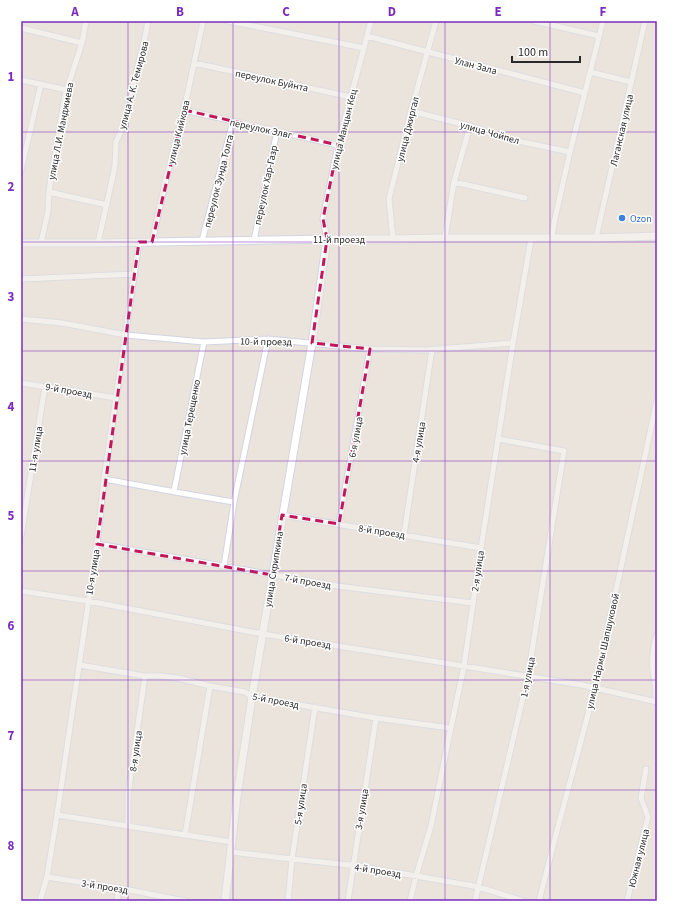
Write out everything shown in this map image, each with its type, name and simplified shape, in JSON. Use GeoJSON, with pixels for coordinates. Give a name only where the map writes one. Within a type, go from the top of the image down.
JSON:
{"type":"FeatureCollection","features":[{"type":"Feature","properties":{"kind":"street","name":"улица Л.И. Манджиева"},"geometry":{"type":"LineString","coordinates":[[41,243],[48,211],[49,192],[65,95],[82,42],[86,21]]}},
{"type":"Feature","properties":{"kind":"street","name":"улица А. К. Темирова"},"geometry":{"type":"LineString","coordinates":[[98,243],[115,166],[116,142],[123,127],[148,21]]}},
{"type":"Feature","properties":{"kind":"street","name":"улица Кийкова"},"geometry":{"type":"LineString","coordinates":[[152,242],[166,178],[184,110],[203,21]]}},
{"type":"Feature","properties":{"kind":"street"},"geometry":{"type":"LineString","coordinates":[[228,21],[364,48]]}},
{"type":"Feature","properties":{"kind":"street","name":"улица Манцын Кец"},"geometry":{"type":"LineString","coordinates":[[327,239],[323,219],[338,145],[371,21]]}},
{"type":"Feature","properties":{"kind":"street","name":"улица Джиргал"},"geometry":{"type":"LineString","coordinates":[[393,240],[389,199],[436,21]]}},
{"type":"Feature","properties":{"kind":"street"},"geometry":{"type":"LineString","coordinates":[[534,21],[599,36]]}},
{"type":"Feature","properties":{"kind":"street"},"geometry":{"type":"LineString","coordinates":[[552,238],[570,152],[602,21]]}},
{"type":"Feature","properties":{"kind":"street","name":"Лаганская улица"},"geometry":{"type":"LineString","coordinates":[[596,238],[645,21]]}},
{"type":"Feature","properties":{"kind":"street"},"geometry":{"type":"LineString","coordinates":[[21,28],[82,42]]}},
{"type":"Feature","properties":{"kind":"street","name":"Улан Зала"},"geometry":{"type":"LineString","coordinates":[[367,36],[585,94]]}},
{"type":"Feature","properties":{"kind":"street","name":"переулок Буйнта"},"geometry":{"type":"LineString","coordinates":[[194,63],[351,97]]}},
{"type":"Feature","properties":{"kind":"street"},"geometry":{"type":"LineString","coordinates":[[590,72],[631,82]]}},
{"type":"Feature","properties":{"kind":"street"},"geometry":{"type":"LineString","coordinates":[[21,80],[67,90]]}},
{"type":"Feature","properties":{"kind":"street"},"geometry":{"type":"LineString","coordinates":[[21,170],[41,84]]}},
{"type":"Feature","properties":{"kind":"street","name":"переулок Элвг"},"geometry":{"type":"LineString","coordinates":[[184,110],[338,145]]}},
{"type":"Feature","properties":{"kind":"street","name":"улица Чойпел"},"geometry":{"type":"LineString","coordinates":[[411,111],[470,126],[503,138],[570,152]]}},
{"type":"Feature","properties":{"kind":"street","name":"переулок Зунда Толга"},"geometry":{"type":"LineString","coordinates":[[202,241],[233,121]]}},
{"type":"Feature","properties":{"kind":"street"},"geometry":{"type":"LineString","coordinates":[[445,238],[454,182],[470,126]]}},
{"type":"Feature","properties":{"kind":"street","name":"переулок Хар-Газр"},"geometry":{"type":"LineString","coordinates":[[254,240],[277,131]]}},
{"type":"Feature","properties":{"kind":"street"},"geometry":{"type":"LineString","coordinates":[[454,182],[525,198]]}},
{"type":"Feature","properties":{"kind":"street"},"geometry":{"type":"LineString","coordinates":[[49,192],[107,205]]}},
{"type":"Feature","properties":{"kind":"street","name":"11-й проезд"},"geometry":{"type":"LineString","coordinates":[[21,243],[327,239],[393,240],[445,238],[531,239],[657,236]]}},
{"type":"Feature","properties":{"kind":"street","name":"улица Скрипкина"},"geometry":{"type":"LineString","coordinates":[[225,901],[237,796],[252,697],[312,343],[327,239]]}},
{"type":"Feature","properties":{"kind":"street","name":"2-я улица"},"geometry":{"type":"LineString","coordinates":[[410,901],[431,826],[464,666],[513,343],[531,239]]}},
{"type":"Feature","properties":{"kind":"street","name":"10-я улица"},"geometry":{"type":"LineString","coordinates":[[40,901],[47,876],[79,665],[97,544],[104,479],[139,242]]}},
{"type":"Feature","properties":{"kind":"street"},"geometry":{"type":"LineString","coordinates":[[21,279],[135,274]]}},
{"type":"Feature","properties":{"kind":"street","name":"10-й проезд"},"geometry":{"type":"LineString","coordinates":[[21,319],[62,323],[126,336],[204,342],[268,339],[370,349],[432,349],[513,343]]}},
{"type":"Feature","properties":{"kind":"street"},"geometry":{"type":"LineString","coordinates":[[224,566],[234,502],[268,339]]}},
{"type":"Feature","properties":{"kind":"street","name":"улица Терещенко"},"geometry":{"type":"LineString","coordinates":[[174,491],[204,342]]}},
{"type":"Feature","properties":{"kind":"street","name":"6-я улица"},"geometry":{"type":"LineString","coordinates":[[339,524],[370,349]]}},
{"type":"Feature","properties":{"kind":"street","name":"4-я улица"},"geometry":{"type":"LineString","coordinates":[[404,535],[432,349]]}},
{"type":"Feature","properties":{"kind":"street","name":"9-й проезд"},"geometry":{"type":"LineString","coordinates":[[21,383],[116,398]]}},
{"type":"Feature","properties":{"kind":"street","name":"11-я улица"},"geometry":{"type":"LineString","coordinates":[[21,536],[45,386]]}},
{"type":"Feature","properties":{"kind":"street","name":"улица Нармы Шапшуковой"},"geometry":{"type":"LineString","coordinates":[[539,901],[595,688],[657,400]]}},
{"type":"Feature","properties":{"kind":"street","name":"1-я улица"},"geometry":{"type":"LineString","coordinates":[[475,901],[528,676],[564,451],[498,439]]}},
{"type":"Feature","properties":{"kind":"street"},"geometry":{"type":"LineString","coordinates":[[104,479],[234,502]]}},
{"type":"Feature","properties":{"kind":"street","name":"8-й проезд"},"geometry":{"type":"LineString","coordinates":[[282,515],[481,548]]}},
{"type":"Feature","properties":{"kind":"street","name":"7-й проезд"},"geometry":{"type":"LineString","coordinates":[[97,544],[338,586],[473,603]]}},
{"type":"Feature","properties":{"kind":"street","name":"6-й проезд"},"geometry":{"type":"LineString","coordinates":[[21,591],[88,601],[263,634],[528,676],[595,688],[657,702]]}},
{"type":"Feature","properties":{"kind":"street"},"geometry":{"type":"LineString","coordinates":[[657,635],[653,656],[655,694],[657,702]]}},
{"type":"Feature","properties":{"kind":"street","name":"5-й проезд"},"geometry":{"type":"LineString","coordinates":[[79,665],[145,676],[178,678],[210,686],[245,692],[252,697],[376,718],[450,728]]}},
{"type":"Feature","properties":{"kind":"street","name":"8-я улица"},"geometry":{"type":"LineString","coordinates":[[128,826],[128,795],[145,676]]}},
{"type":"Feature","properties":{"kind":"street"},"geometry":{"type":"LineString","coordinates":[[185,835],[210,686]]}},
{"type":"Feature","properties":{"kind":"street","name":"5-я улица"},"geometry":{"type":"LineString","coordinates":[[288,901],[292,859],[315,707]]}},
{"type":"Feature","properties":{"kind":"street","name":"3-я улица"},"geometry":{"type":"LineString","coordinates":[[348,901],[376,718]]}},
{"type":"Feature","properties":{"kind":"street","name":"Южная улица"},"geometry":{"type":"LineString","coordinates":[[627,901],[648,817],[641,798],[646,769]]}},
{"type":"Feature","properties":{"kind":"street"},"geometry":{"type":"LineString","coordinates":[[56,815],[232,842]]}},
{"type":"Feature","properties":{"kind":"street","name":"4-й проезд"},"geometry":{"type":"LineString","coordinates":[[231,852],[353,865],[479,887],[523,901]]}},
{"type":"Feature","properties":{"kind":"street","name":"3-й проезд"},"geometry":{"type":"LineString","coordinates":[[47,876],[185,901]]}},
{"type":"Feature","properties":{"kind":"street"},"geometry":{"type":"LineString","coordinates":[[117,901],[119,888]]}},
{"type":"Feature","properties":{"kind":"highlighted area"},"geometry":{"type":"Polygon","coordinates":[[[184,110],[338,145],[323,219],[327,239],[312,343],[370,349],[339,524],[282,515],[272,575],[97,544],[139,242],[152,242],[184,110]]]}},
{"type":"Feature","properties":{"kind":"place","name":"Ozon"},"geometry":{"type":"Point","coordinates":[622,218]}}]}
